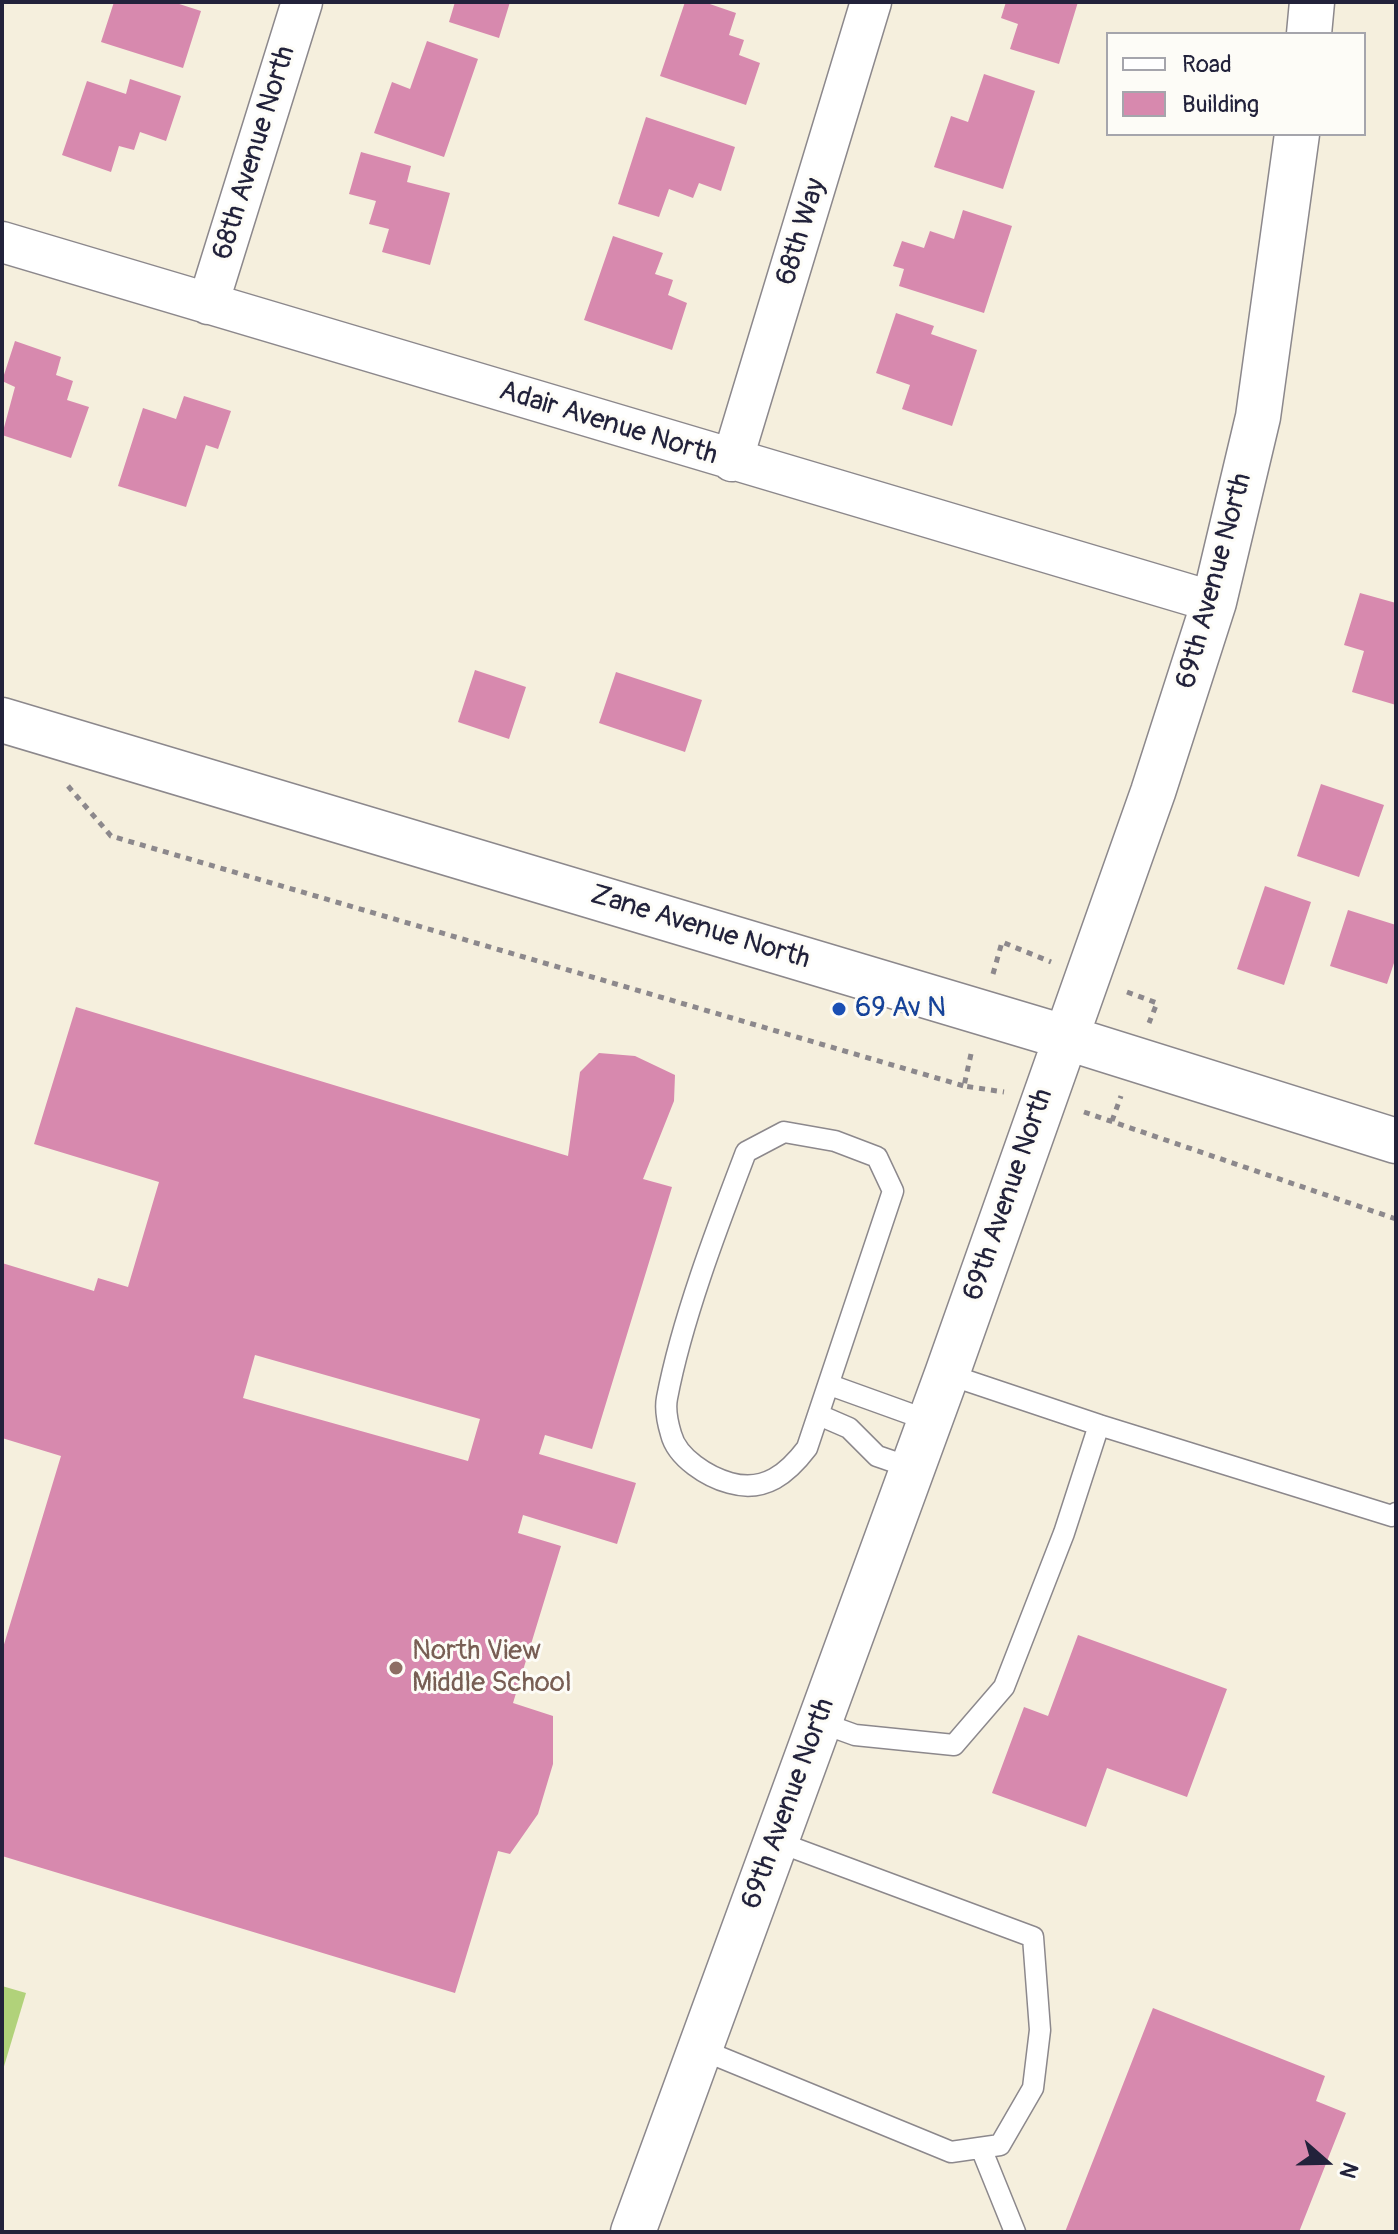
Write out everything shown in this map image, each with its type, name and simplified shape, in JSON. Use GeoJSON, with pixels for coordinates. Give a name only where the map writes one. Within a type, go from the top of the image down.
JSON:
{"type":"FeatureCollection","features":[{"type":"Feature","properties":{"kind":"street","name":"68th Avenue North"},"geometry":{"type":"LineString","coordinates":[[208,304],[302,2]]}},
{"type":"Feature","properties":{"kind":"street","name":"68th Way"},"geometry":{"type":"LineString","coordinates":[[732,461],[871,2]]}},
{"type":"Feature","properties":{"kind":"street"},"geometry":{"type":"LineString","coordinates":[[1309,32],[1312,2]]}},
{"type":"Feature","properties":{"kind":"street","name":"69th Avenue North"},"geometry":{"type":"LineString","coordinates":[[633,2232],[947,1374],[1153,792],[1214,602],[1258,417],[1297,136]]}},
{"type":"Feature","properties":{"kind":"street","name":"Adair Avenue North"},"geometry":{"type":"LineString","coordinates":[[2,242],[1214,602]]}},
{"type":"Feature","properties":{"kind":"street","name":"Zane Avenue North"},"geometry":{"type":"LineString","coordinates":[[2,720],[1064,1037],[1396,1141]]}},
{"type":"Feature","properties":{"kind":"lane"},"geometry":{"type":"LineString","coordinates":[[784,1132],[835,1141],[877,1157],[893,1191],[819,1415],[807,1448],[790,1470],[763,1486],[730,1484],[693,1465],[671,1438],[666,1401],[697,1295],[746,1152],[784,1132]]}},
{"type":"Feature","properties":{"kind":"lane"},"geometry":{"type":"LineString","coordinates":[[947,1374],[1392,1516],[1396,1513]]}},
{"type":"Feature","properties":{"kind":"lane"},"geometry":{"type":"LineString","coordinates":[[830,1385],[930,1421]]}},
{"type":"Feature","properties":{"kind":"lane"},"geometry":{"type":"LineString","coordinates":[[819,1415],[849,1428],[877,1456],[912,1468]]}},
{"type":"Feature","properties":{"kind":"lane"},"geometry":{"type":"LineString","coordinates":[[819,1722],[855,1735],[954,1745],[1004,1687],[1064,1533],[1099,1425]]}},
{"type":"Feature","properties":{"kind":"lane"},"geometry":{"type":"LineString","coordinates":[[700,2049],[951,2152],[1000,2145],[1033,2088],[1040,2030],[1033,1937],[775,1841]]}},
{"type":"Feature","properties":{"kind":"lane"},"geometry":{"type":"LineString","coordinates":[[981,2148],[1015,2232]]}},
{"type":"Feature","properties":{"kind":"path"},"geometry":{"type":"LineString","coordinates":[[57,783],[71,787],[111,836],[964,1086]]}},
{"type":"Feature","properties":{"kind":"path"},"geometry":{"type":"LineString","coordinates":[[1112,1121],[1396,1219]]}},
{"type":"Feature","properties":{"kind":"green space"},"geometry":{"type":"Polygon","coordinates":[[[2,1986],[26,1993],[2,2073],[2,1986]]]}},
{"type":"Feature","properties":{"kind":"building"},"geometry":{"type":"Polygon","coordinates":[[[114,2],[173,2],[201,11],[183,68],[101,42],[114,2]]]}},
{"type":"Feature","properties":{"kind":"building"},"geometry":{"type":"Polygon","coordinates":[[[455,2],[510,2],[499,38],[449,22],[455,2]]]}},
{"type":"Feature","properties":{"kind":"building"},"geometry":{"type":"Polygon","coordinates":[[[685,2],[704,2],[736,13],[729,35],[744,40],[739,55],[760,63],[746,105],[660,76],[685,2]]]}},
{"type":"Feature","properties":{"kind":"building"},"geometry":{"type":"Polygon","coordinates":[[[1006,2],[1078,2],[1059,64],[1010,49],[1018,24],[1001,18],[1006,2]]]}},
{"type":"Feature","properties":{"kind":"building"},"geometry":{"type":"Polygon","coordinates":[[[427,41],[478,59],[444,157],[374,133],[392,82],[410,89],[427,41]]]}},
{"type":"Feature","properties":{"kind":"building"},"geometry":{"type":"Polygon","coordinates":[[[984,74],[1035,91],[1003,189],[934,167],[951,116],[968,122],[984,74]]]}},
{"type":"Feature","properties":{"kind":"building"},"geometry":{"type":"Polygon","coordinates":[[[130,79],[181,96],[166,141],[140,132],[134,150],[119,146],[111,172],[62,155],[87,81],[126,94],[130,79]]]}},
{"type":"Feature","properties":{"kind":"building"},"geometry":{"type":"Polygon","coordinates":[[[646,117],[735,147],[721,191],[699,183],[693,198],[669,189],[659,217],[618,204],[646,117]]]}},
{"type":"Feature","properties":{"kind":"building"},"geometry":{"type":"Polygon","coordinates":[[[361,152],[411,166],[407,182],[450,193],[430,265],[382,252],[389,229],[369,224],[376,201],[349,194],[361,152]]]}},
{"type":"Feature","properties":{"kind":"building"},"geometry":{"type":"Polygon","coordinates":[[[963,210],[1012,226],[984,313],[899,286],[904,269],[893,266],[902,241],[924,248],[930,231],[954,239],[963,210]]]}},
{"type":"Feature","properties":{"kind":"building"},"geometry":{"type":"Polygon","coordinates":[[[613,236],[663,253],[655,274],[673,280],[668,295],[687,303],[672,350],[584,320],[613,236]]]}},
{"type":"Feature","properties":{"kind":"building"},"geometry":{"type":"Polygon","coordinates":[[[896,313],[934,326],[931,334],[977,350],[952,426],[902,409],[910,385],[876,373],[896,313]]]}},
{"type":"Feature","properties":{"kind":"building"},"geometry":{"type":"Polygon","coordinates":[[[15,341],[61,357],[56,375],[73,381],[67,400],[89,407],[71,458],[2,435],[15,387],[2,381],[15,341]]]}},
{"type":"Feature","properties":{"kind":"building"},"geometry":{"type":"Polygon","coordinates":[[[184,396],[231,411],[218,449],[206,445],[186,507],[118,486],[143,408],[176,419],[184,396]]]}},
{"type":"Feature","properties":{"kind":"building"},"geometry":{"type":"Polygon","coordinates":[[[1360,593],[1396,603],[1396,705],[1352,692],[1364,651],[1344,645],[1360,593]]]}},
{"type":"Feature","properties":{"kind":"building"},"geometry":{"type":"Polygon","coordinates":[[[475,670],[526,687],[509,739],[458,722],[475,670]]]}},
{"type":"Feature","properties":{"kind":"building"},"geometry":{"type":"Polygon","coordinates":[[[616,672],[702,700],[685,752],[599,723],[616,672]]]}},
{"type":"Feature","properties":{"kind":"building"},"geometry":{"type":"Polygon","coordinates":[[[1321,784],[1384,805],[1359,877],[1297,856],[1321,784]]]}},
{"type":"Feature","properties":{"kind":"building"},"geometry":{"type":"Polygon","coordinates":[[[1265,886],[1311,902],[1284,985],[1237,969],[1265,886]]]}},
{"type":"Feature","properties":{"kind":"building"},"geometry":{"type":"Polygon","coordinates":[[[1348,910],[1396,925],[1396,957],[1387,984],[1330,966],[1348,910]]]}},
{"type":"Feature","properties":{"kind":"building","name":"North View Middle School"},"geometry":{"type":"Polygon","coordinates":[[[76,1007],[568,1156],[580,1072],[599,1053],[635,1056],[675,1075],[674,1101],[643,1179],[672,1187],[592,1449],[545,1435],[539,1454],[636,1483],[617,1544],[523,1515],[518,1533],[561,1546],[513,1703],[553,1716],[553,1764],[538,1814],[510,1854],[498,1851],[455,1993],[2,1856],[2,1651],[61,1456],[2,1438],[2,1263],[94,1291],[98,1278],[128,1287],[159,1182],[34,1144],[76,1007]],[[255,1355],[243,1398],[468,1461],[480,1419],[255,1355]]]}},
{"type":"Feature","properties":{"kind":"building"},"geometry":{"type":"Polygon","coordinates":[[[1078,1635],[1227,1689],[1187,1797],[1107,1768],[1086,1827],[992,1793],[1024,1707],[1048,1716],[1078,1635]]]}},
{"type":"Feature","properties":{"kind":"building"},"geometry":{"type":"Polygon","coordinates":[[[1153,2008],[1325,2076],[1316,2101],[1346,2113],[1299,2232],[1065,2232],[1153,2008]]]}},
{"type":"Feature","properties":{"kind":"place","name":"69 Av N"},"geometry":{"type":"Point","coordinates":[839,1009]}},
{"type":"Feature","properties":{"kind":"place","name":"North View Middle School"},"geometry":{"type":"Point","coordinates":[396,1668]}}]}
